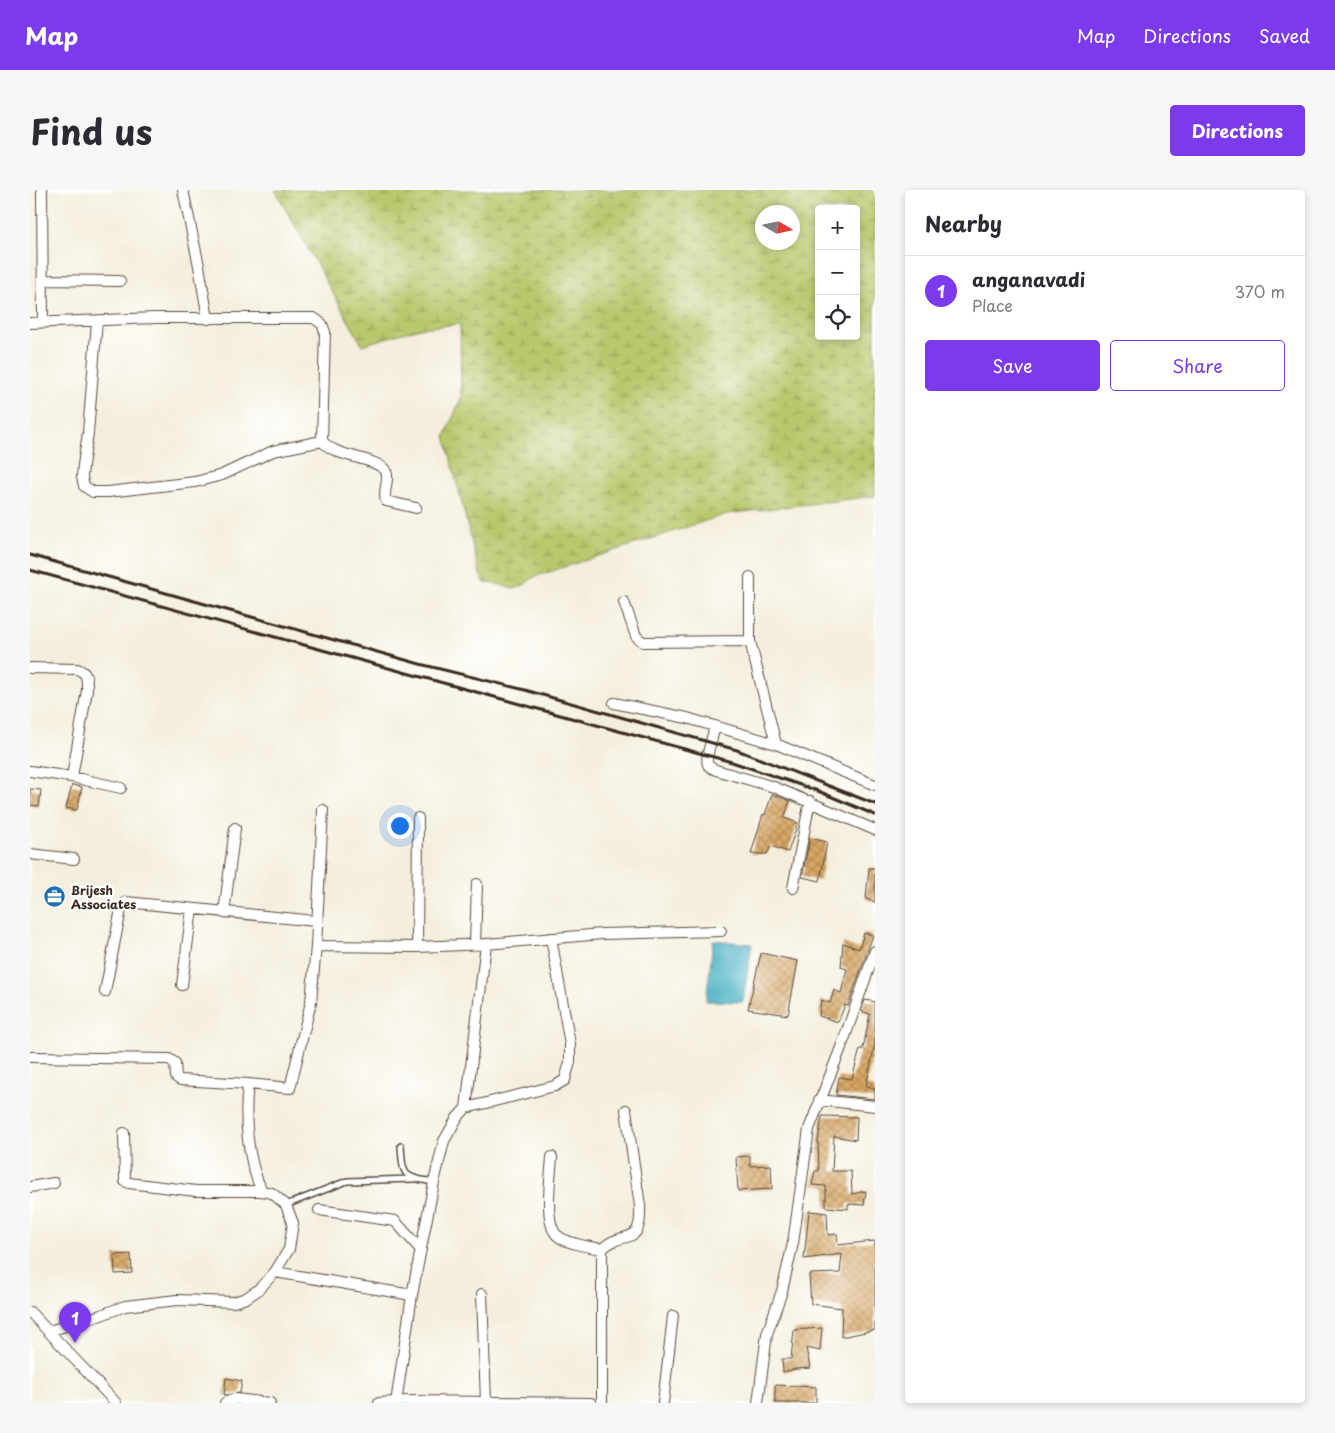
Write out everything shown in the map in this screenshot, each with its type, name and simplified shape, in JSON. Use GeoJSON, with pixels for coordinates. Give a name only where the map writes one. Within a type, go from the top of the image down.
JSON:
{"type":"FeatureCollection","features":[{"type":"Feature","properties":{"kind":"street"},"geometry":{"type":"LineString","coordinates":[[42,190],[43,322]]}},
{"type":"Feature","properties":{"kind":"street"},"geometry":{"type":"LineString","coordinates":[[184,190],[208,318]]}},
{"type":"Feature","properties":{"kind":"street"},"geometry":{"type":"LineString","coordinates":[[44,280],[120,280]]}},
{"type":"Feature","properties":{"kind":"street"},"geometry":{"type":"LineString","coordinates":[[30,324],[154,318],[314,318],[322,324],[325,332],[322,441],[326,447],[379,466],[385,470],[387,475],[384,496],[386,501],[416,508]]}},
{"type":"Feature","properties":{"kind":"street"},"geometry":{"type":"LineString","coordinates":[[97,320],[88,433],[82,477],[84,486],[93,492],[195,482],[222,475],[273,451],[322,441]]}},
{"type":"Feature","properties":{"kind":"street"},"geometry":{"type":"LineString","coordinates":[[750,577],[750,641],[776,744]]}},
{"type":"Feature","properties":{"kind":"street"},"geometry":{"type":"LineString","coordinates":[[624,602],[636,636],[644,642],[750,641]]}},
{"type":"Feature","properties":{"kind":"street"},"geometry":{"type":"LineString","coordinates":[[30,668],[77,669],[84,671],[88,677],[72,777]]}},
{"type":"Feature","properties":{"kind":"street"},"geometry":{"type":"LineString","coordinates":[[614,703],[716,726],[776,744],[875,785]]}},
{"type":"Feature","properties":{"kind":"street"},"geometry":{"type":"LineString","coordinates":[[716,726],[707,755],[706,762],[709,766],[716,770],[774,787],[875,830]]}},
{"type":"Feature","properties":{"kind":"street"},"geometry":{"type":"LineString","coordinates":[[30,771],[72,777],[121,788]]}},
{"type":"Feature","properties":{"kind":"street"},"geometry":{"type":"LineString","coordinates":[[793,888],[810,801]]}},
{"type":"Feature","properties":{"kind":"street"},"geometry":{"type":"LineString","coordinates":[[30,1057],[169,1059],[175,1063],[176,1077],[180,1080],[290,1088],[311,1002],[323,810]]}},
{"type":"Feature","properties":{"kind":"street"},"geometry":{"type":"LineString","coordinates":[[417,947],[418,818]]}},
{"type":"Feature","properties":{"kind":"street"},"geometry":{"type":"LineString","coordinates":[[224,912],[235,828]]}},
{"type":"Feature","properties":{"kind":"street"},"geometry":{"type":"LineString","coordinates":[[30,854],[74,859]]}},
{"type":"Feature","properties":{"kind":"street"},"geometry":{"type":"LineString","coordinates":[[475,944],[477,884]]}},
{"type":"Feature","properties":{"kind":"street"},"geometry":{"type":"LineString","coordinates":[[105,992],[121,909],[126,902],[316,921]]}},
{"type":"Feature","properties":{"kind":"street"},"geometry":{"type":"LineString","coordinates":[[182,986],[192,909]]}},
{"type":"Feature","properties":{"kind":"street"},"geometry":{"type":"LineString","coordinates":[[316,946],[417,947],[486,944],[602,934],[721,931]]}},
{"type":"Feature","properties":{"kind":"street"},"geometry":{"type":"LineString","coordinates":[[396,1402],[412,1296],[434,1182],[444,1141],[457,1118],[466,1108],[555,1086],[565,1080],[570,1062],[570,1044],[551,938]]}},
{"type":"Feature","properties":{"kind":"street"},"geometry":{"type":"LineString","coordinates":[[466,1108],[486,944]]}},
{"type":"Feature","properties":{"kind":"street"},"geometry":{"type":"LineString","coordinates":[[758,1403],[767,1334],[782,1291],[793,1243],[809,1129],[842,1045],[875,951]]}},
{"type":"Feature","properties":{"kind":"street"},"geometry":{"type":"LineString","coordinates":[[248,1084],[246,1099],[249,1148],[256,1179],[262,1191]]}},
{"type":"Feature","properties":{"kind":"street"},"geometry":{"type":"LineString","coordinates":[[819,1100],[875,1106]]}},
{"type":"Feature","properties":{"kind":"street"},"geometry":{"type":"LineString","coordinates":[[602,1403],[602,1249],[609,1242],[631,1237],[637,1230],[640,1220],[640,1206],[626,1110]]}},
{"type":"Feature","properties":{"kind":"street"},"geometry":{"type":"LineString","coordinates":[[49,1331],[125,1306],[177,1300],[234,1302],[246,1298],[258,1290],[275,1272],[289,1248],[293,1223],[286,1205],[272,1194],[262,1191],[196,1191],[129,1183],[126,1181],[124,1133]]}},
{"type":"Feature","properties":{"kind":"street"},"geometry":{"type":"LineString","coordinates":[[552,1157],[549,1217],[551,1228],[558,1236],[578,1245],[602,1249]]}},
{"type":"Feature","properties":{"kind":"street"},"geometry":{"type":"LineString","coordinates":[[30,1187],[54,1183]]}},
{"type":"Feature","properties":{"kind":"street"},"geometry":{"type":"LineString","coordinates":[[319,1210],[395,1221],[421,1250]]}},
{"type":"Feature","properties":{"kind":"street"},"geometry":{"type":"LineString","coordinates":[[275,1272],[412,1296]]}},
{"type":"Feature","properties":{"kind":"street"},"geometry":{"type":"LineString","coordinates":[[482,1294],[486,1402]]}},
{"type":"Feature","properties":{"kind":"street"},"geometry":{"type":"LineString","coordinates":[[30,1312],[116,1403]]}},
{"type":"Feature","properties":{"kind":"street"},"geometry":{"type":"LineString","coordinates":[[663,1403],[673,1316]]}},
{"type":"Feature","properties":{"kind":"street"},"geometry":{"type":"LineString","coordinates":[[224,1403],[235,1399],[270,1403]]}},
{"type":"Feature","properties":{"kind":"street"},"geometry":{"type":"LineString","coordinates":[[379,1403],[591,1403]]}},
{"type":"Feature","properties":{"kind":"lane"},"geometry":{"type":"LineString","coordinates":[[401,1146],[402,1169],[405,1174],[413,1179]]}},
{"type":"Feature","properties":{"kind":"lane"},"geometry":{"type":"LineString","coordinates":[[286,1205],[347,1181],[413,1179],[434,1182]]}},
{"type":"Feature","properties":{"kind":"green space"},"geometry":{"type":"Polygon","coordinates":[[[275,190],[875,190],[875,496],[727,514],[534,577],[524,585],[514,589],[498,584],[485,583],[480,575],[445,436],[461,398],[460,324],[420,328],[362,345],[275,190]]]}},
{"type":"Feature","properties":{"kind":"water"},"geometry":{"type":"Polygon","coordinates":[[[713,940],[752,944],[743,1002],[706,1001],[713,940]]]}},
{"type":"Feature","properties":{"kind":"building"},"geometry":{"type":"Polygon","coordinates":[[[72,785],[82,787],[77,810],[66,808],[72,785]]]}},
{"type":"Feature","properties":{"kind":"building"},"geometry":{"type":"Polygon","coordinates":[[[30,789],[41,790],[39,806],[30,805],[30,789]]]}},
{"type":"Feature","properties":{"kind":"building"},"geometry":{"type":"Polygon","coordinates":[[[772,794],[790,801],[784,818],[798,823],[788,852],[771,846],[767,854],[751,854],[763,814],[765,815],[772,794]]]}},
{"type":"Feature","properties":{"kind":"building"},"geometry":{"type":"Polygon","coordinates":[[[810,838],[827,842],[820,881],[802,877],[810,838]]]}},
{"type":"Feature","properties":{"kind":"building"},"geometry":{"type":"Polygon","coordinates":[[[869,868],[875,868],[875,902],[866,899],[869,868]]]}},
{"type":"Feature","properties":{"kind":"building"},"geometry":{"type":"Polygon","coordinates":[[[864,933],[873,935],[848,1006],[845,1005],[838,1022],[819,1016],[821,1000],[830,1003],[834,990],[841,993],[847,969],[841,967],[843,943],[859,949],[864,933]]]}},
{"type":"Feature","properties":{"kind":"building"},"geometry":{"type":"Polygon","coordinates":[[[761,953],[798,961],[788,1015],[748,1009],[761,953]]]}},
{"type":"Feature","properties":{"kind":"building"},"geometry":{"type":"Polygon","coordinates":[[[865,1000],[875,1002],[875,1044],[866,1086],[875,1088],[875,1099],[836,1095],[839,1077],[852,1079],[860,1049],[863,1049],[870,1014],[861,1011],[865,1000]]]}},
{"type":"Feature","properties":{"kind":"building"},"geometry":{"type":"Polygon","coordinates":[[[822,1116],[857,1117],[856,1140],[834,1136],[832,1171],[851,1171],[852,1194],[866,1191],[864,1205],[848,1204],[848,1209],[826,1207],[826,1186],[812,1185],[815,1171],[819,1171],[818,1141],[822,1116]]]}},
{"type":"Feature","properties":{"kind":"building"},"geometry":{"type":"Polygon","coordinates":[[[750,1156],[750,1166],[771,1165],[772,1189],[738,1191],[736,1157],[750,1156]]]}},
{"type":"Feature","properties":{"kind":"building"},"geometry":{"type":"Polygon","coordinates":[[[809,1211],[827,1213],[828,1235],[837,1234],[838,1245],[875,1241],[875,1330],[841,1337],[842,1308],[811,1304],[809,1274],[840,1273],[842,1254],[804,1259],[809,1211]]]}},
{"type":"Feature","properties":{"kind":"building"},"geometry":{"type":"Polygon","coordinates":[[[131,1254],[132,1273],[115,1274],[114,1255],[131,1254]]]}},
{"type":"Feature","properties":{"kind":"building"},"geometry":{"type":"Polygon","coordinates":[[[822,1328],[820,1351],[806,1348],[810,1368],[783,1372],[782,1359],[791,1359],[794,1330],[822,1328]]]}},
{"type":"Feature","properties":{"kind":"building"},"geometry":{"type":"Polygon","coordinates":[[[226,1378],[242,1381],[240,1393],[224,1395],[226,1378]]]}},
{"type":"Feature","properties":{"kind":"building"},"geometry":{"type":"Polygon","coordinates":[[[775,1385],[816,1387],[816,1403],[775,1403],[775,1385]]]}},
{"type":"Feature","properties":{"kind":"railway"},"geometry":{"type":"LineString","coordinates":[[30,555],[737,750],[875,804]]}},
{"type":"Feature","properties":{"kind":"railway"},"geometry":{"type":"LineString","coordinates":[[30,570],[732,762],[818,791],[875,815]]}},
{"type":"Feature","properties":{"kind":"place","name":"Brijesh Associates"},"geometry":{"type":"Point","coordinates":[55,897]}},
{"type":"Feature","properties":{"kind":"place","name":"anganavadi"},"geometry":{"type":"Point","coordinates":[75,1343]}}]}
